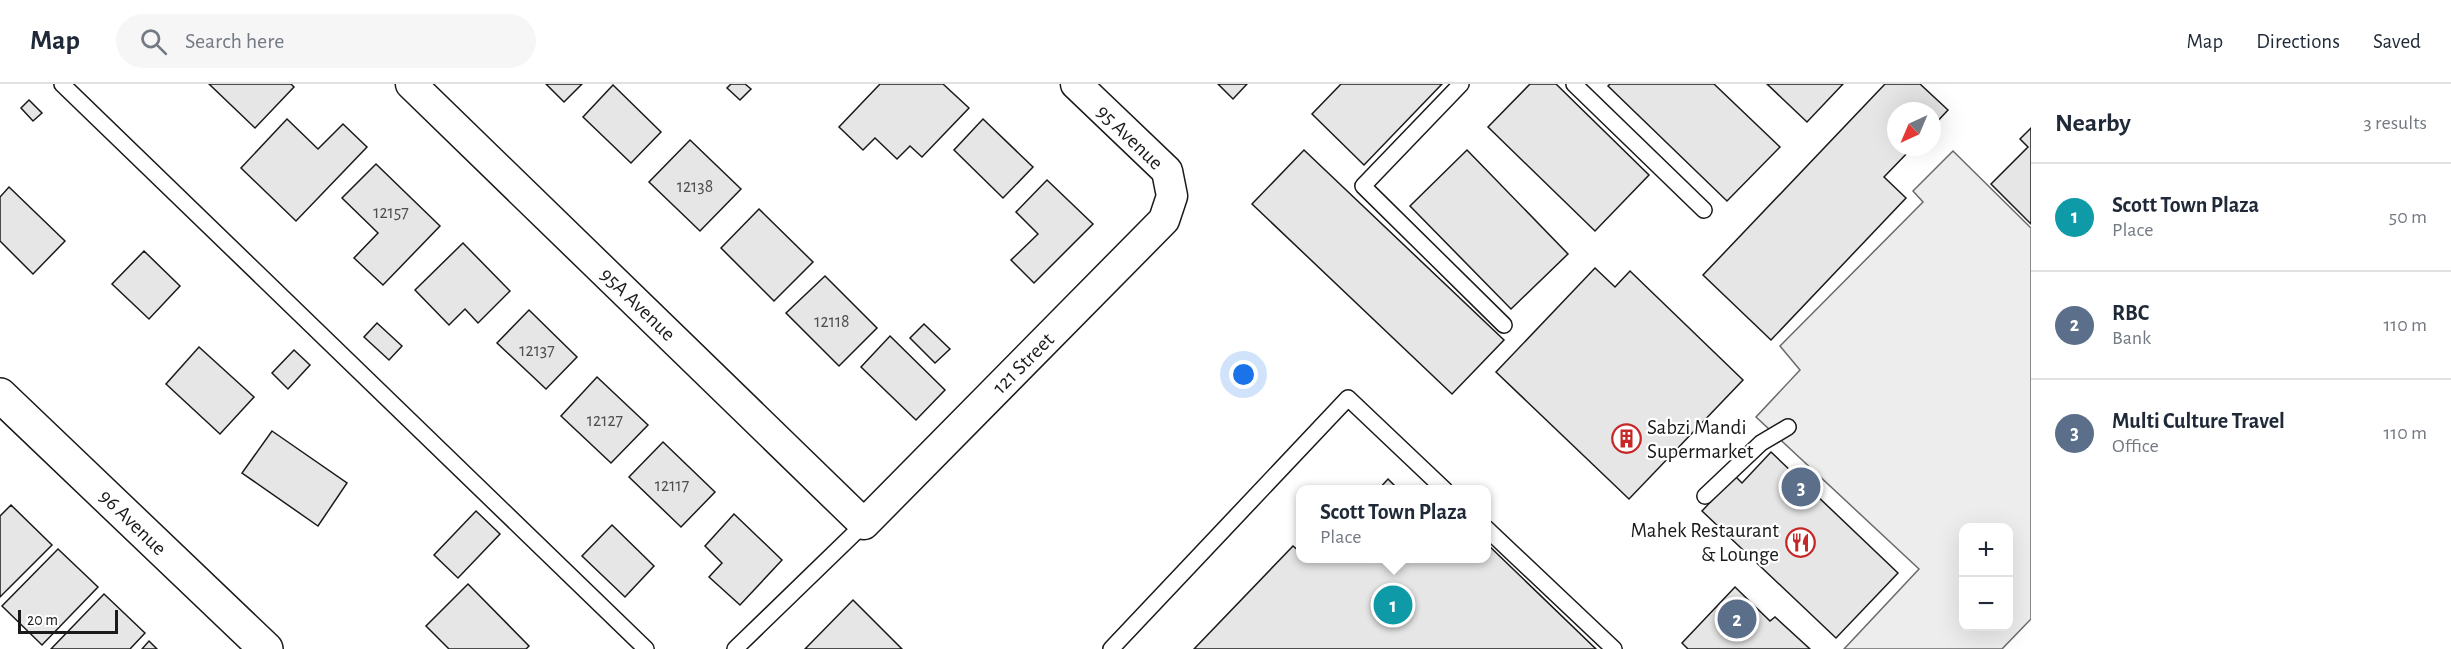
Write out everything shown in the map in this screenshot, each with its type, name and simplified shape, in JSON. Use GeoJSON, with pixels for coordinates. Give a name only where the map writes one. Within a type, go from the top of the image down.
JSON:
{"type":"FeatureCollection","features":[{"type":"Feature","properties":{"kind":"main road","name":"96 Avenue"},"geometry":{"type":"LineString","coordinates":[[0,395],[266,649]]}},
{"type":"Feature","properties":{"kind":"street","name":"95A Avenue"},"geometry":{"type":"LineString","coordinates":[[411,84],[864,524]]}},
{"type":"Feature","properties":{"kind":"street","name":"95 Avenue"},"geometry":{"type":"LineString","coordinates":[[1076,84],[1167,171],[1172,196]]}},
{"type":"Feature","properties":{"kind":"street","name":"121 Street"},"geometry":{"type":"LineString","coordinates":[[864,524],[1164,220],[1172,196]]}},
{"type":"Feature","properties":{"kind":"lane"},"geometry":{"type":"LineString","coordinates":[[62,84],[646,649]]}},
{"type":"Feature","properties":{"kind":"lane"},"geometry":{"type":"LineString","coordinates":[[1461,84],[1363,186],[1504,325]]}},
{"type":"Feature","properties":{"kind":"lane"},"geometry":{"type":"LineString","coordinates":[[1574,84],[1704,210]]}},
{"type":"Feature","properties":{"kind":"lane"},"geometry":{"type":"LineString","coordinates":[[1111,649],[1348,399],[1441,485]]}},
{"type":"Feature","properties":{"kind":"lane"},"geometry":{"type":"LineString","coordinates":[[1705,496],[1761,443],[1788,427]]}},
{"type":"Feature","properties":{"kind":"lane"},"geometry":{"type":"LineString","coordinates":[[735,649],[864,524]]}},
{"type":"Feature","properties":{"kind":"lane"},"geometry":{"type":"LineString","coordinates":[[1491,533],[1614,649]]}},
{"type":"Feature","properties":{"kind":"shaded area"},"geometry":{"type":"Polygon","coordinates":[[[1953,151],[2031,228],[2031,619],[2002,649],[1844,649],[1919,569],[1756,417],[1800,370],[1780,346],[1923,202],[1913,191],[1953,151]]]}},
{"type":"Feature","properties":{"kind":"building"},"geometry":{"type":"Polygon","coordinates":[[[209,84],[291,84],[294,87],[255,128],[209,84]]]}},
{"type":"Feature","properties":{"kind":"building"},"geometry":{"type":"Polygon","coordinates":[[[546,84],[582,84],[564,102],[546,84]]]}},
{"type":"Feature","properties":{"kind":"building"},"geometry":{"type":"Polygon","coordinates":[[[731,84],[745,84],[751,89],[740,100],[727,88],[731,84]]]}},
{"type":"Feature","properties":{"kind":"building"},"geometry":{"type":"Polygon","coordinates":[[[880,84],[943,84],[969,108],[922,157],[910,146],[897,159],[875,138],[863,150],[839,127],[880,84]]]}},
{"type":"Feature","properties":{"kind":"building"},"geometry":{"type":"Polygon","coordinates":[[[1218,84],[1247,84],[1233,99],[1218,84]]]}},
{"type":"Feature","properties":{"kind":"building"},"geometry":{"type":"Polygon","coordinates":[[[1341,84],[1442,84],[1364,165],[1312,114],[1341,84]]]}},
{"type":"Feature","properties":{"kind":"building"},"geometry":{"type":"Polygon","coordinates":[[[1530,84],[1556,84],[1649,175],[1595,231],[1488,127],[1530,84]]]}},
{"type":"Feature","properties":{"kind":"building"},"geometry":{"type":"Polygon","coordinates":[[[1610,84],[1714,84],[1780,147],[1727,201],[1608,86],[1610,84]]]}},
{"type":"Feature","properties":{"kind":"building"},"geometry":{"type":"Polygon","coordinates":[[[1767,84],[1843,84],[1807,122],[1767,84]]]}},
{"type":"Feature","properties":{"kind":"building"},"geometry":{"type":"Polygon","coordinates":[[[1885,84],[1920,84],[1939,102],[1887,102],[1887,156],[1904,156],[1884,177],[1906,198],[1771,340],[1703,275],[1885,84]]]}},
{"type":"Feature","properties":{"kind":"building"},"geometry":{"type":"Polygon","coordinates":[[[613,85],[661,132],[631,163],[583,117],[613,85]]]}},
{"type":"Feature","properties":{"kind":"building"},"geometry":{"type":"Polygon","coordinates":[[[29,100],[42,113],[33,121],[21,108],[29,100]]]}},
{"type":"Feature","properties":{"kind":"building"},"geometry":{"type":"Polygon","coordinates":[[[1941,104],[1948,110],[1941,117],[1941,104]]]}},
{"type":"Feature","properties":{"kind":"building"},"geometry":{"type":"Polygon","coordinates":[[[287,119],[318,149],[343,124],[367,147],[296,221],[241,168],[287,119]]]}},
{"type":"Feature","properties":{"kind":"building"},"geometry":{"type":"Polygon","coordinates":[[[983,119],[1033,167],[1003,198],[954,150],[983,119]]]}},
{"type":"Feature","properties":{"kind":"building"},"geometry":{"type":"Polygon","coordinates":[[[2031,128],[2031,224],[1991,184],[2028,147],[2020,139],[2031,128]]]}},
{"type":"Feature","properties":{"kind":"building"},"geometry":{"type":"Polygon","coordinates":[[[690,140],[741,189],[700,231],[649,182],[690,140]]]}},
{"type":"Feature","properties":{"kind":"building"},"geometry":{"type":"Polygon","coordinates":[[[1304,150],[1504,340],[1452,394],[1252,204],[1304,150]]]}},
{"type":"Feature","properties":{"kind":"building"},"geometry":{"type":"Polygon","coordinates":[[[1467,150],[1568,254],[1511,309],[1410,206],[1467,150]]]}},
{"type":"Feature","properties":{"kind":"building"},"geometry":{"type":"Polygon","coordinates":[[[376,164],[440,226],[383,285],[354,258],[378,233],[342,198],[376,164]]]}},
{"type":"Feature","properties":{"kind":"building"},"geometry":{"type":"Polygon","coordinates":[[[1047,180],[1093,224],[1034,283],[1011,260],[1038,234],[1016,212],[1047,180]]]}},
{"type":"Feature","properties":{"kind":"building"},"geometry":{"type":"Polygon","coordinates":[[[9,187],[65,241],[33,274],[0,241],[0,197],[9,187]]]}},
{"type":"Feature","properties":{"kind":"building"},"geometry":{"type":"Polygon","coordinates":[[[759,209],[813,262],[774,301],[721,248],[759,209]]]}},
{"type":"Feature","properties":{"kind":"building"},"geometry":{"type":"Polygon","coordinates":[[[463,243],[510,291],[478,323],[465,309],[449,325],[415,290],[463,243]]]}},
{"type":"Feature","properties":{"kind":"building"},"geometry":{"type":"Polygon","coordinates":[[[144,251],[180,286],[149,319],[112,284],[144,251]]]}},
{"type":"Feature","properties":{"kind":"building","name":"Sabzi Mandi Supermarket"},"geometry":{"type":"Polygon","coordinates":[[[1595,268],[1615,287],[1630,271],[1743,380],[1629,499],[1496,372],[1595,268]]]}},
{"type":"Feature","properties":{"kind":"building"},"geometry":{"type":"Polygon","coordinates":[[[825,276],[877,328],[839,366],[786,313],[825,276]]]}},
{"type":"Feature","properties":{"kind":"building"},"geometry":{"type":"Polygon","coordinates":[[[529,310],[577,357],[546,389],[497,343],[529,310]]]}},
{"type":"Feature","properties":{"kind":"building"},"geometry":{"type":"Polygon","coordinates":[[[377,323],[402,346],[389,360],[364,337],[377,323]]]}},
{"type":"Feature","properties":{"kind":"building"},"geometry":{"type":"Polygon","coordinates":[[[924,324],[950,349],[935,363],[910,338],[924,324]]]}},
{"type":"Feature","properties":{"kind":"building"},"geometry":{"type":"Polygon","coordinates":[[[890,336],[945,390],[916,420],[861,367],[890,336]]]}},
{"type":"Feature","properties":{"kind":"building"},"geometry":{"type":"Polygon","coordinates":[[[199,347],[254,397],[220,434],[166,384],[199,347]]]}},
{"type":"Feature","properties":{"kind":"building"},"geometry":{"type":"Polygon","coordinates":[[[294,350],[310,365],[288,389],[272,373],[294,350]]]}},
{"type":"Feature","properties":{"kind":"building"},"geometry":{"type":"Polygon","coordinates":[[[597,377],[648,425],[611,463],[561,416],[597,377]]]}},
{"type":"Feature","properties":{"kind":"building"},"geometry":{"type":"Polygon","coordinates":[[[272,431],[347,483],[318,526],[242,473],[272,431]]]}},
{"type":"Feature","properties":{"kind":"building"},"geometry":{"type":"Polygon","coordinates":[[[663,442],[715,492],[681,527],[629,477],[663,442]]]}},
{"type":"Feature","properties":{"kind":"building","name":"Mahek Restaurant & Lounge"},"geometry":{"type":"Polygon","coordinates":[[[1771,452],[1898,573],[1836,638],[1702,511],[1735,476],[1742,483],[1771,452]]]}},
{"type":"Feature","properties":{"kind":"building"},"geometry":{"type":"Polygon","coordinates":[[[1388,479],[1394,485],[1383,485],[1388,479]]]}},
{"type":"Feature","properties":{"kind":"building"},"geometry":{"type":"Polygon","coordinates":[[[11,505],[52,545],[0,597],[0,516],[11,505]]]}},
{"type":"Feature","properties":{"kind":"building"},"geometry":{"type":"Polygon","coordinates":[[[476,511],[500,534],[458,578],[434,555],[476,511]]]}},
{"type":"Feature","properties":{"kind":"building"},"geometry":{"type":"Polygon","coordinates":[[[734,514],[782,560],[740,605],[709,577],[722,563],[705,546],[734,514]]]}},
{"type":"Feature","properties":{"kind":"building"},"geometry":{"type":"Polygon","coordinates":[[[612,525],[654,566],[625,597],[582,556],[612,525]]]}},
{"type":"Feature","properties":{"kind":"building"},"geometry":{"type":"Polygon","coordinates":[[[1293,546],[1296,549],[1296,563],[1491,563],[1491,548],[1596,649],[1194,649],[1293,546]]]}},
{"type":"Feature","properties":{"kind":"building"},"geometry":{"type":"Polygon","coordinates":[[[58,549],[98,587],[42,645],[2,606],[58,549]]]}},
{"type":"Feature","properties":{"kind":"building"},"geometry":{"type":"Polygon","coordinates":[[[468,584],[529,646],[526,649],[449,649],[426,626],[468,584]]]}},
{"type":"Feature","properties":{"kind":"building"},"geometry":{"type":"Polygon","coordinates":[[[1735,587],[1770,621],[1775,617],[1810,649],[1688,649],[1682,643],[1735,587]]]}},
{"type":"Feature","properties":{"kind":"building"},"geometry":{"type":"Polygon","coordinates":[[[104,594],[145,633],[130,649],[51,649],[104,594]]]}},
{"type":"Feature","properties":{"kind":"building"},"geometry":{"type":"Polygon","coordinates":[[[853,600],[902,649],[805,649],[853,600]]]}},
{"type":"Feature","properties":{"kind":"building"},"geometry":{"type":"Polygon","coordinates":[[[149,641],[157,649],[142,649],[149,641]]]}},
{"type":"Feature","properties":{"kind":"place","name":"Sabzi Mandi Supermarket"},"geometry":{"type":"Point","coordinates":[1626,439]}},
{"type":"Feature","properties":{"kind":"place","name":"Multi Culture Travel"},"geometry":{"type":"Point","coordinates":[1801,487]}},
{"type":"Feature","properties":{"kind":"place","name":"Mahek Restaurant & Lounge"},"geometry":{"type":"Point","coordinates":[1800,542]}},
{"type":"Feature","properties":{"kind":"place","name":"Scott Town Plaza"},"geometry":{"type":"Point","coordinates":[1393,605]}},
{"type":"Feature","properties":{"kind":"place","name":"RBC"},"geometry":{"type":"Point","coordinates":[1737,619]}}]}
